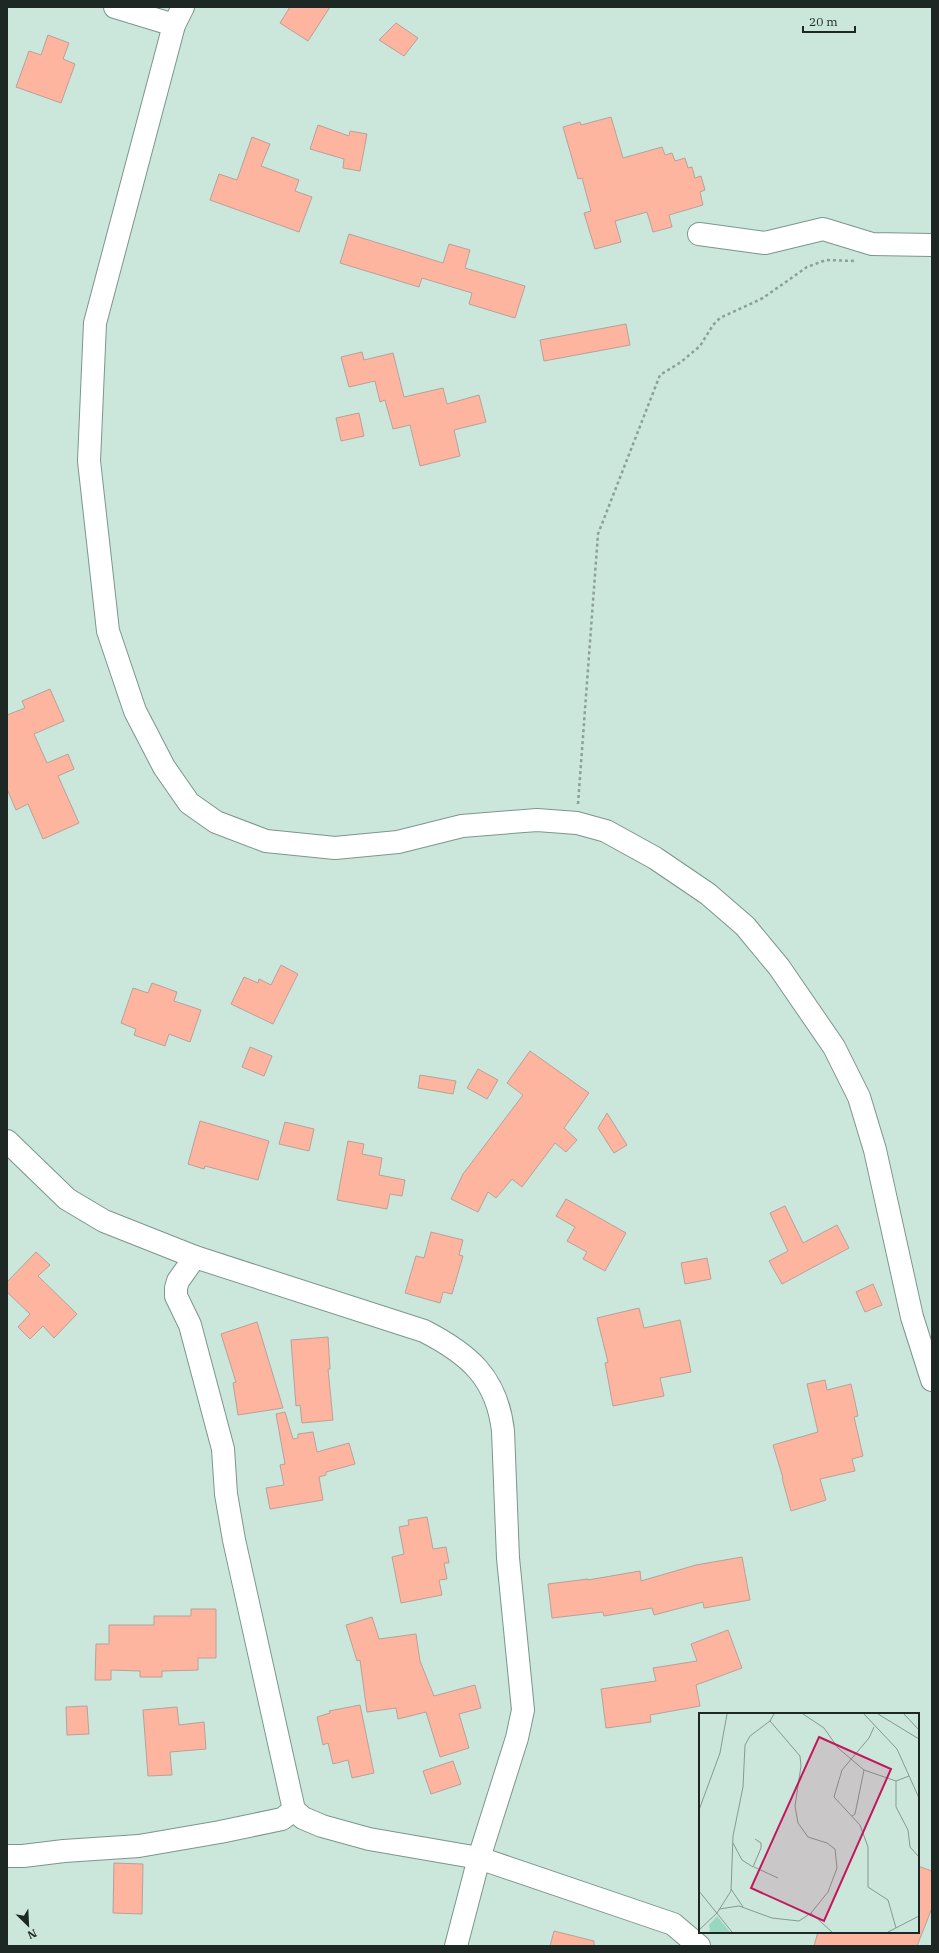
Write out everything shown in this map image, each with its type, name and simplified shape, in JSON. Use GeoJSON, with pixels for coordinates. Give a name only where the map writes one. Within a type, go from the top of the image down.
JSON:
{"type":"FeatureCollection","features":[{"type":"Feature","properties":{"kind":"street"},"geometry":{"type":"LineString","coordinates":[[115,7],[178,16],[95,323],[89,461],[108,631],[135,711],[160,760],[189,803],[216,822],[266,841],[335,848],[398,842],[462,826],[538,820],[577,823],[606,831],[655,858],[708,894],[746,926],[779,967],[834,1047],[859,1097],[875,1150],[912,1317],[932,1380]]}},
{"type":"Feature","properties":{"kind":"street"},"geometry":{"type":"LineString","coordinates":[[699,234],[765,243],[823,229],[872,244],[932,245]]}},
{"type":"Feature","properties":{"kind":"street"},"geometry":{"type":"LineString","coordinates":[[7,1141],[67,1199],[89,1214],[194,1257],[424,1331],[458,1351],[476,1367],[487,1380],[501,1412],[508,1558],[523,1710],[517,1738],[479,1858],[456,1946]]}},
{"type":"Feature","properties":{"kind":"street"},"geometry":{"type":"LineString","coordinates":[[194,1257],[178,1281],[176,1296],[190,1325],[223,1449],[226,1494],[234,1540],[294,1810],[303,1818],[322,1826],[369,1839],[479,1858],[673,1924],[699,1946]]}},
{"type":"Feature","properties":{"kind":"street"},"geometry":{"type":"LineString","coordinates":[[7,1856],[23,1856],[64,1851],[139,1846],[220,1832],[282,1819],[294,1810]]}},
{"type":"Feature","properties":{"kind":"path"},"geometry":{"type":"LineString","coordinates":[[577,823],[598,534],[660,375],[682,362],[700,346],[713,325],[720,318],[763,298],[788,279],[808,267],[826,260],[857,261]]}},
{"type":"Feature","properties":{"kind":"building"},"geometry":{"type":"Polygon","coordinates":[[[290,7],[330,7],[308,41],[280,23],[290,7]]]}},
{"type":"Feature","properties":{"kind":"building"},"geometry":{"type":"Polygon","coordinates":[[[396,23],[418,38],[404,56],[379,40],[396,23]]]}},
{"type":"Feature","properties":{"kind":"building"},"geometry":{"type":"Polygon","coordinates":[[[48,35],[69,43],[63,59],[75,64],[61,103],[16,87],[29,51],[41,55],[48,35]]]}},
{"type":"Feature","properties":{"kind":"building"},"geometry":{"type":"Polygon","coordinates":[[[611,117],[623,158],[662,147],[665,155],[672,153],[675,161],[685,158],[688,168],[692,167],[695,178],[701,176],[705,190],[700,192],[703,205],[669,215],[672,227],[653,232],[647,212],[615,221],[621,242],[595,249],[584,213],[591,211],[582,178],[578,179],[563,127],[580,122],[581,125],[611,117]]]}},
{"type":"Feature","properties":{"kind":"building"},"geometry":{"type":"Polygon","coordinates":[[[318,125],[349,136],[350,131],[367,134],[360,171],[343,168],[344,159],[310,149],[318,125]]]}},
{"type":"Feature","properties":{"kind":"building"},"geometry":{"type":"Polygon","coordinates":[[[252,137],[270,144],[261,166],[299,180],[295,191],[312,197],[299,232],[210,200],[219,174],[237,180],[252,137]]]}},
{"type":"Feature","properties":{"kind":"building"},"geometry":{"type":"Polygon","coordinates":[[[349,234],[443,263],[449,244],[470,250],[465,268],[525,286],[515,318],[469,304],[472,293],[422,278],[419,287],[340,263],[349,234]]]}},
{"type":"Feature","properties":{"kind":"building"},"geometry":{"type":"Polygon","coordinates":[[[626,324],[630,345],[544,361],[540,340],[626,324]]]}},
{"type":"Feature","properties":{"kind":"building"},"geometry":{"type":"Polygon","coordinates":[[[362,352],[364,360],[393,353],[404,397],[443,388],[447,404],[479,395],[486,422],[454,430],[460,456],[420,466],[410,425],[393,429],[385,400],[380,402],[375,381],[349,387],[341,357],[362,352]]]}},
{"type":"Feature","properties":{"kind":"building"},"geometry":{"type":"Polygon","coordinates":[[[359,413],[364,436],[341,441],[336,418],[359,413]]]}},
{"type":"Feature","properties":{"kind":"building"},"geometry":{"type":"Polygon","coordinates":[[[50,689],[64,721],[34,734],[47,763],[68,754],[74,769],[58,776],[79,823],[43,839],[28,804],[16,810],[7,789],[7,715],[25,708],[22,701],[50,689]]]}},
{"type":"Feature","properties":{"kind":"building"},"geometry":{"type":"Polygon","coordinates":[[[281,965],[298,974],[273,1024],[231,1004],[244,977],[258,983],[259,979],[271,985],[281,965]]]}},
{"type":"Feature","properties":{"kind":"building"},"geometry":{"type":"Polygon","coordinates":[[[152,983],[177,992],[174,1001],[201,1010],[190,1042],[169,1034],[165,1046],[134,1035],[136,1029],[121,1023],[133,988],[148,993],[152,983]]]}},
{"type":"Feature","properties":{"kind":"building"},"geometry":{"type":"Polygon","coordinates":[[[250,1047],[272,1056],[264,1076],[242,1067],[250,1047]]]}},
{"type":"Feature","properties":{"kind":"building"},"geometry":{"type":"Polygon","coordinates":[[[530,1051],[589,1093],[564,1128],[577,1140],[566,1152],[555,1143],[522,1187],[512,1179],[496,1198],[488,1192],[478,1212],[451,1199],[463,1174],[523,1095],[507,1083],[530,1051]]]}},
{"type":"Feature","properties":{"kind":"building"},"geometry":{"type":"Polygon","coordinates":[[[478,1069],[498,1080],[487,1099],[467,1088],[478,1069]]]}},
{"type":"Feature","properties":{"kind":"building"},"geometry":{"type":"Polygon","coordinates":[[[420,1075],[456,1081],[453,1094],[418,1088],[420,1075]]]}},
{"type":"Feature","properties":{"kind":"building"},"geometry":{"type":"Polygon","coordinates":[[[607,1113],[627,1145],[614,1153],[598,1128],[607,1113]]]}},
{"type":"Feature","properties":{"kind":"building"},"geometry":{"type":"Polygon","coordinates":[[[200,1121],[269,1141],[258,1180],[205,1166],[204,1169],[188,1164],[200,1121]]]}},
{"type":"Feature","properties":{"kind":"building"},"geometry":{"type":"Polygon","coordinates":[[[285,1122],[314,1129],[309,1151],[279,1144],[285,1122]]]}},
{"type":"Feature","properties":{"kind":"building"},"geometry":{"type":"Polygon","coordinates":[[[348,1141],[364,1144],[362,1154],[382,1158],[379,1175],[405,1180],[402,1196],[390,1194],[387,1209],[337,1200],[348,1141]]]}},
{"type":"Feature","properties":{"kind":"building"},"geometry":{"type":"Polygon","coordinates":[[[566,1199],[626,1233],[605,1271],[583,1259],[587,1252],[567,1241],[575,1227],[556,1216],[566,1199]]]}},
{"type":"Feature","properties":{"kind":"building"},"geometry":{"type":"Polygon","coordinates":[[[785,1206],[803,1243],[837,1225],[849,1248],[782,1284],[769,1261],[788,1251],[770,1213],[785,1206]]]}},
{"type":"Feature","properties":{"kind":"building"},"geometry":{"type":"Polygon","coordinates":[[[431,1232],[463,1240],[459,1255],[463,1256],[452,1294],[443,1292],[440,1303],[405,1293],[416,1256],[424,1258],[431,1232]]]}},
{"type":"Feature","properties":{"kind":"building"},"geometry":{"type":"Polygon","coordinates":[[[36,1252],[50,1265],[38,1276],[77,1314],[54,1338],[43,1326],[30,1339],[18,1327],[30,1314],[7,1292],[7,1282],[36,1252]]]}},
{"type":"Feature","properties":{"kind":"building"},"geometry":{"type":"Polygon","coordinates":[[[707,1258],[711,1279],[685,1284],[681,1263],[707,1258]]]}},
{"type":"Feature","properties":{"kind":"building"},"geometry":{"type":"Polygon","coordinates":[[[873,1284],[882,1305],[865,1312],[856,1292],[873,1284]]]}},
{"type":"Feature","properties":{"kind":"building"},"geometry":{"type":"Polygon","coordinates":[[[639,1308],[644,1328],[680,1320],[691,1372],[660,1378],[664,1396],[613,1406],[605,1363],[608,1362],[597,1318],[639,1308]]]}},
{"type":"Feature","properties":{"kind":"building"},"geometry":{"type":"Polygon","coordinates":[[[257,1322],[283,1408],[238,1415],[233,1383],[236,1382],[221,1334],[257,1322]]]}},
{"type":"Feature","properties":{"kind":"building"},"geometry":{"type":"Polygon","coordinates":[[[328,1337],[330,1369],[328,1369],[333,1420],[302,1423],[300,1405],[296,1406],[291,1340],[328,1337]]]}},
{"type":"Feature","properties":{"kind":"building"},"geometry":{"type":"Polygon","coordinates":[[[825,1380],[827,1390],[851,1384],[858,1416],[854,1417],[863,1456],[852,1459],[855,1471],[820,1479],[826,1500],[791,1511],[773,1445],[818,1432],[807,1384],[825,1380]]]}},
{"type":"Feature","properties":{"kind":"building"},"geometry":{"type":"Polygon","coordinates":[[[285,1412],[293,1439],[298,1438],[298,1434],[313,1432],[317,1452],[349,1443],[355,1464],[326,1472],[326,1475],[319,1477],[323,1500],[270,1509],[266,1488],[284,1485],[280,1465],[285,1464],[276,1414],[285,1412]]]}},
{"type":"Feature","properties":{"kind":"building"},"geometry":{"type":"Polygon","coordinates":[[[427,1517],[433,1549],[446,1547],[449,1563],[444,1563],[447,1579],[439,1580],[442,1595],[401,1603],[392,1557],[404,1554],[399,1527],[409,1525],[408,1520],[427,1517]]]}},
{"type":"Feature","properties":{"kind":"building"},"geometry":{"type":"Polygon","coordinates":[[[742,1557],[750,1600],[704,1608],[703,1602],[654,1615],[652,1608],[604,1616],[603,1612],[552,1618],[548,1584],[588,1580],[640,1571],[641,1581],[696,1565],[742,1557]]]}},
{"type":"Feature","properties":{"kind":"building"},"geometry":{"type":"Polygon","coordinates":[[[191,1609],[216,1609],[216,1658],[198,1658],[198,1670],[162,1671],[162,1677],[140,1677],[140,1671],[111,1670],[111,1680],[95,1680],[96,1644],[109,1644],[109,1625],[154,1625],[154,1616],[191,1616],[191,1609]]]}},
{"type":"Feature","properties":{"kind":"building"},"geometry":{"type":"Polygon","coordinates":[[[372,1617],[379,1639],[416,1634],[420,1661],[434,1696],[475,1685],[481,1708],[459,1714],[469,1748],[440,1757],[426,1712],[398,1719],[396,1708],[367,1712],[360,1660],[357,1661],[346,1625],[372,1617]]]}},
{"type":"Feature","properties":{"kind":"building"},"geometry":{"type":"Polygon","coordinates":[[[728,1630],[742,1668],[696,1685],[700,1706],[650,1715],[651,1722],[606,1728],[601,1689],[656,1681],[653,1668],[697,1661],[691,1644],[728,1630]]]}},
{"type":"Feature","properties":{"kind":"building"},"geometry":{"type":"Polygon","coordinates":[[[360,1705],[374,1773],[352,1778],[348,1760],[333,1764],[328,1743],[323,1745],[317,1717],[330,1713],[329,1711],[360,1705]]]}},
{"type":"Feature","properties":{"kind":"building"},"geometry":{"type":"Polygon","coordinates":[[[87,1706],[89,1734],[67,1735],[66,1707],[87,1706]]]}},
{"type":"Feature","properties":{"kind":"building"},"geometry":{"type":"Polygon","coordinates":[[[177,1707],[179,1725],[204,1722],[206,1749],[170,1752],[172,1775],[148,1776],[143,1710],[177,1707]]]}},
{"type":"Feature","properties":{"kind":"building"},"geometry":{"type":"Polygon","coordinates":[[[453,1761],[461,1784],[431,1794],[423,1771],[453,1761]]]}},
{"type":"Feature","properties":{"kind":"building"},"geometry":{"type":"Polygon","coordinates":[[[114,1863],[143,1864],[142,1914],[113,1913],[114,1863]]]}},
{"type":"Feature","properties":{"kind":"building"},"geometry":{"type":"Polygon","coordinates":[[[919,1866],[932,1871],[932,1908],[917,1946],[814,1946],[818,1933],[919,1933],[919,1866]]]}},
{"type":"Feature","properties":{"kind":"building"},"geometry":{"type":"Polygon","coordinates":[[[554,1931],[594,1941],[594,1946],[550,1946],[554,1931]]]}}]}
